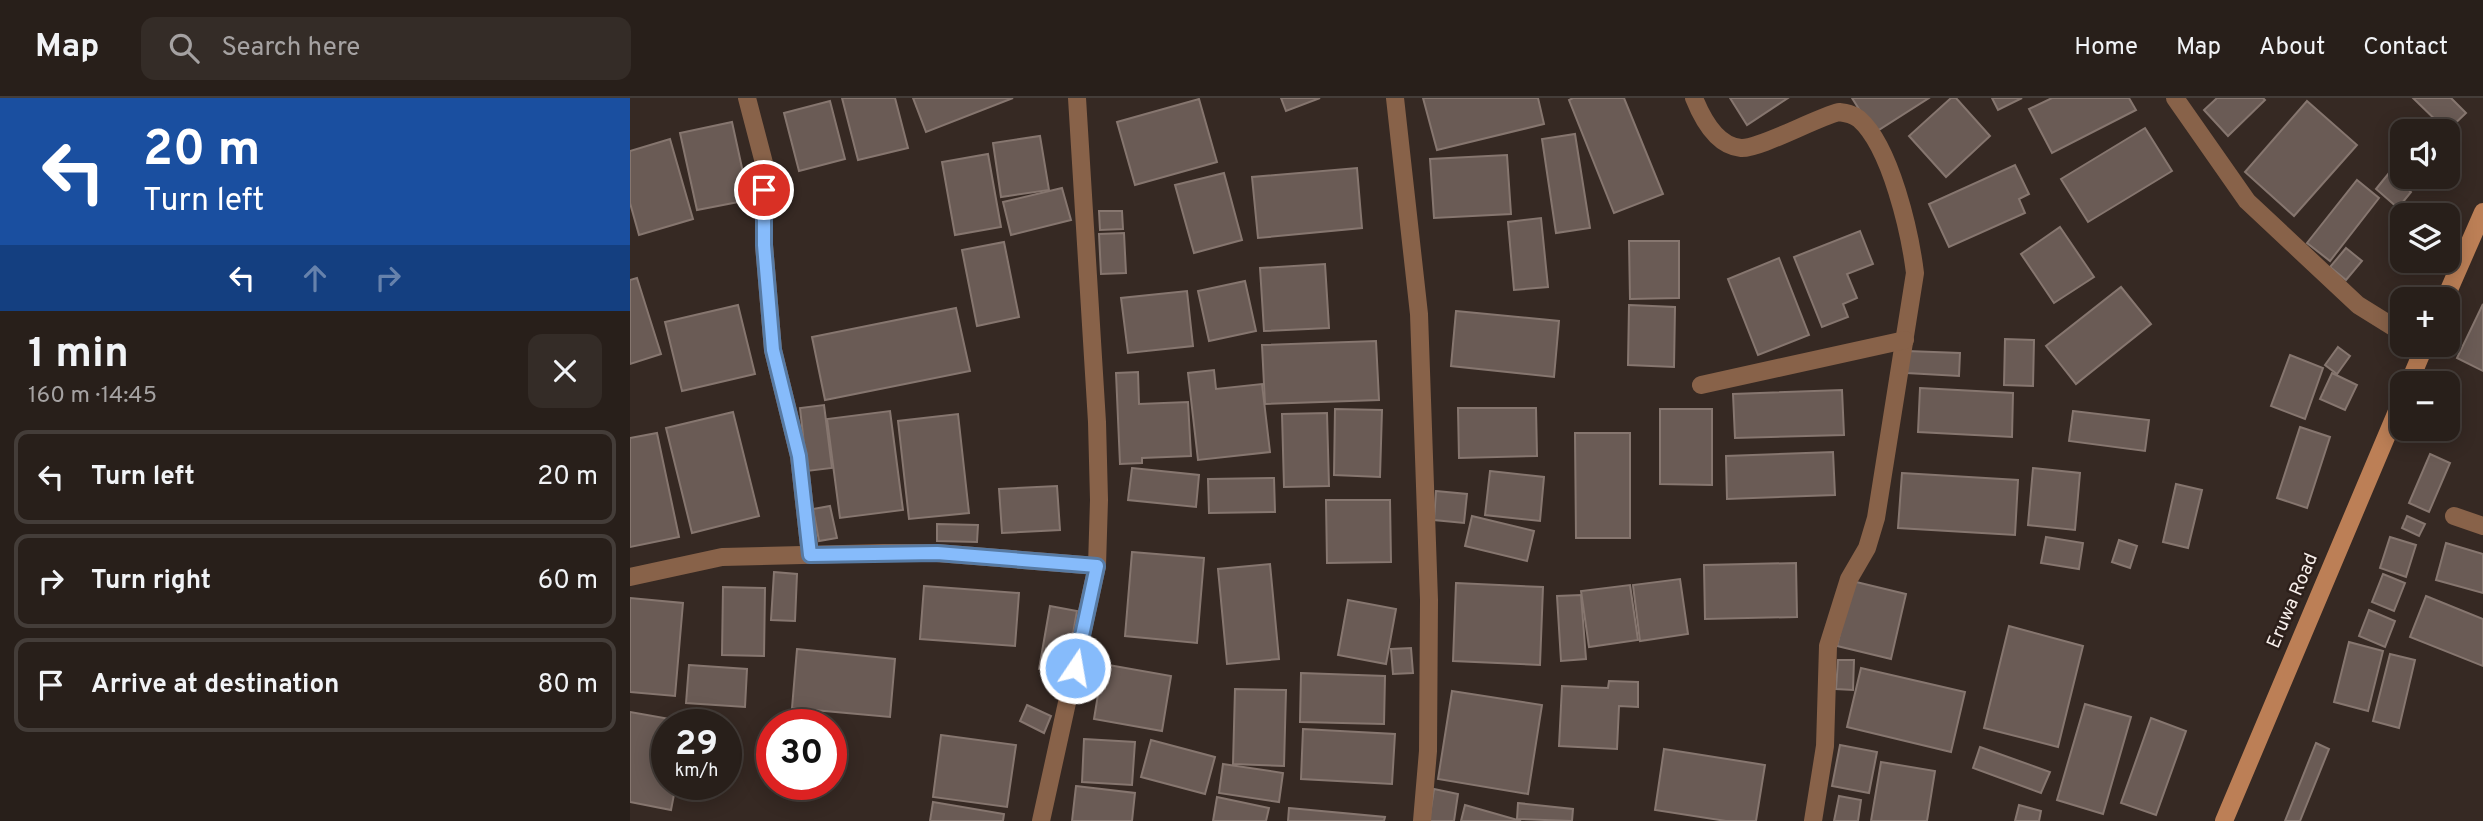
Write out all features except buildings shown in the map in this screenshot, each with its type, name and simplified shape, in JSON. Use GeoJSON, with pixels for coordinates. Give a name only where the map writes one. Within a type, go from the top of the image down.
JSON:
{"type":"FeatureCollection","features":[{"type":"Feature","properties":{"kind":"main road"},"geometry":{"type":"LineString","coordinates":[[2450,287],[2483,212]]}},
{"type":"Feature","properties":{"kind":"main road","name":"Eruwa Road"},"geometry":{"type":"LineString","coordinates":[[2224,821],[2390,428]]}},
{"type":"Feature","properties":{"kind":"street"},"geometry":{"type":"LineString","coordinates":[[747,98],[764,163],[764,245],[773,350],[799,456],[810,555]]}},
{"type":"Feature","properties":{"kind":"street"},"geometry":{"type":"LineString","coordinates":[[1041,821],[1097,566],[1097,422],[1077,98]]}},
{"type":"Feature","properties":{"kind":"street"},"geometry":{"type":"LineString","coordinates":[[1395,98],[1419,328],[1429,600],[1428,751],[1422,821]]}},
{"type":"Feature","properties":{"kind":"street"},"geometry":{"type":"LineString","coordinates":[[1694,98],[1714,133],[1727,143],[1741,148],[1759,144],[1839,112],[1859,119],[1884,157],[1911,243],[1914,273],[1876,518],[1867,548],[1849,579],[1828,646],[1825,746],[1813,821]]}},
{"type":"Feature","properties":{"kind":"street"},"geometry":{"type":"LineString","coordinates":[[2175,98],[2247,201],[2358,305],[2390,325]]}},
{"type":"Feature","properties":{"kind":"street"},"geometry":{"type":"LineString","coordinates":[[1701,385],[1905,340]]}},
{"type":"Feature","properties":{"kind":"street"},"geometry":{"type":"LineString","coordinates":[[2455,516],[2483,526]]}},
{"type":"Feature","properties":{"kind":"street"},"geometry":{"type":"LineString","coordinates":[[630,577],[722,557],[937,553],[1097,566]]}},
{"type":"Feature","properties":{"kind":"route"},"geometry":{"type":"LineString","coordinates":[[764,190],[764,245],[773,350],[799,456],[810,555],[937,553],[1097,566],[1075,668]]}}]}
